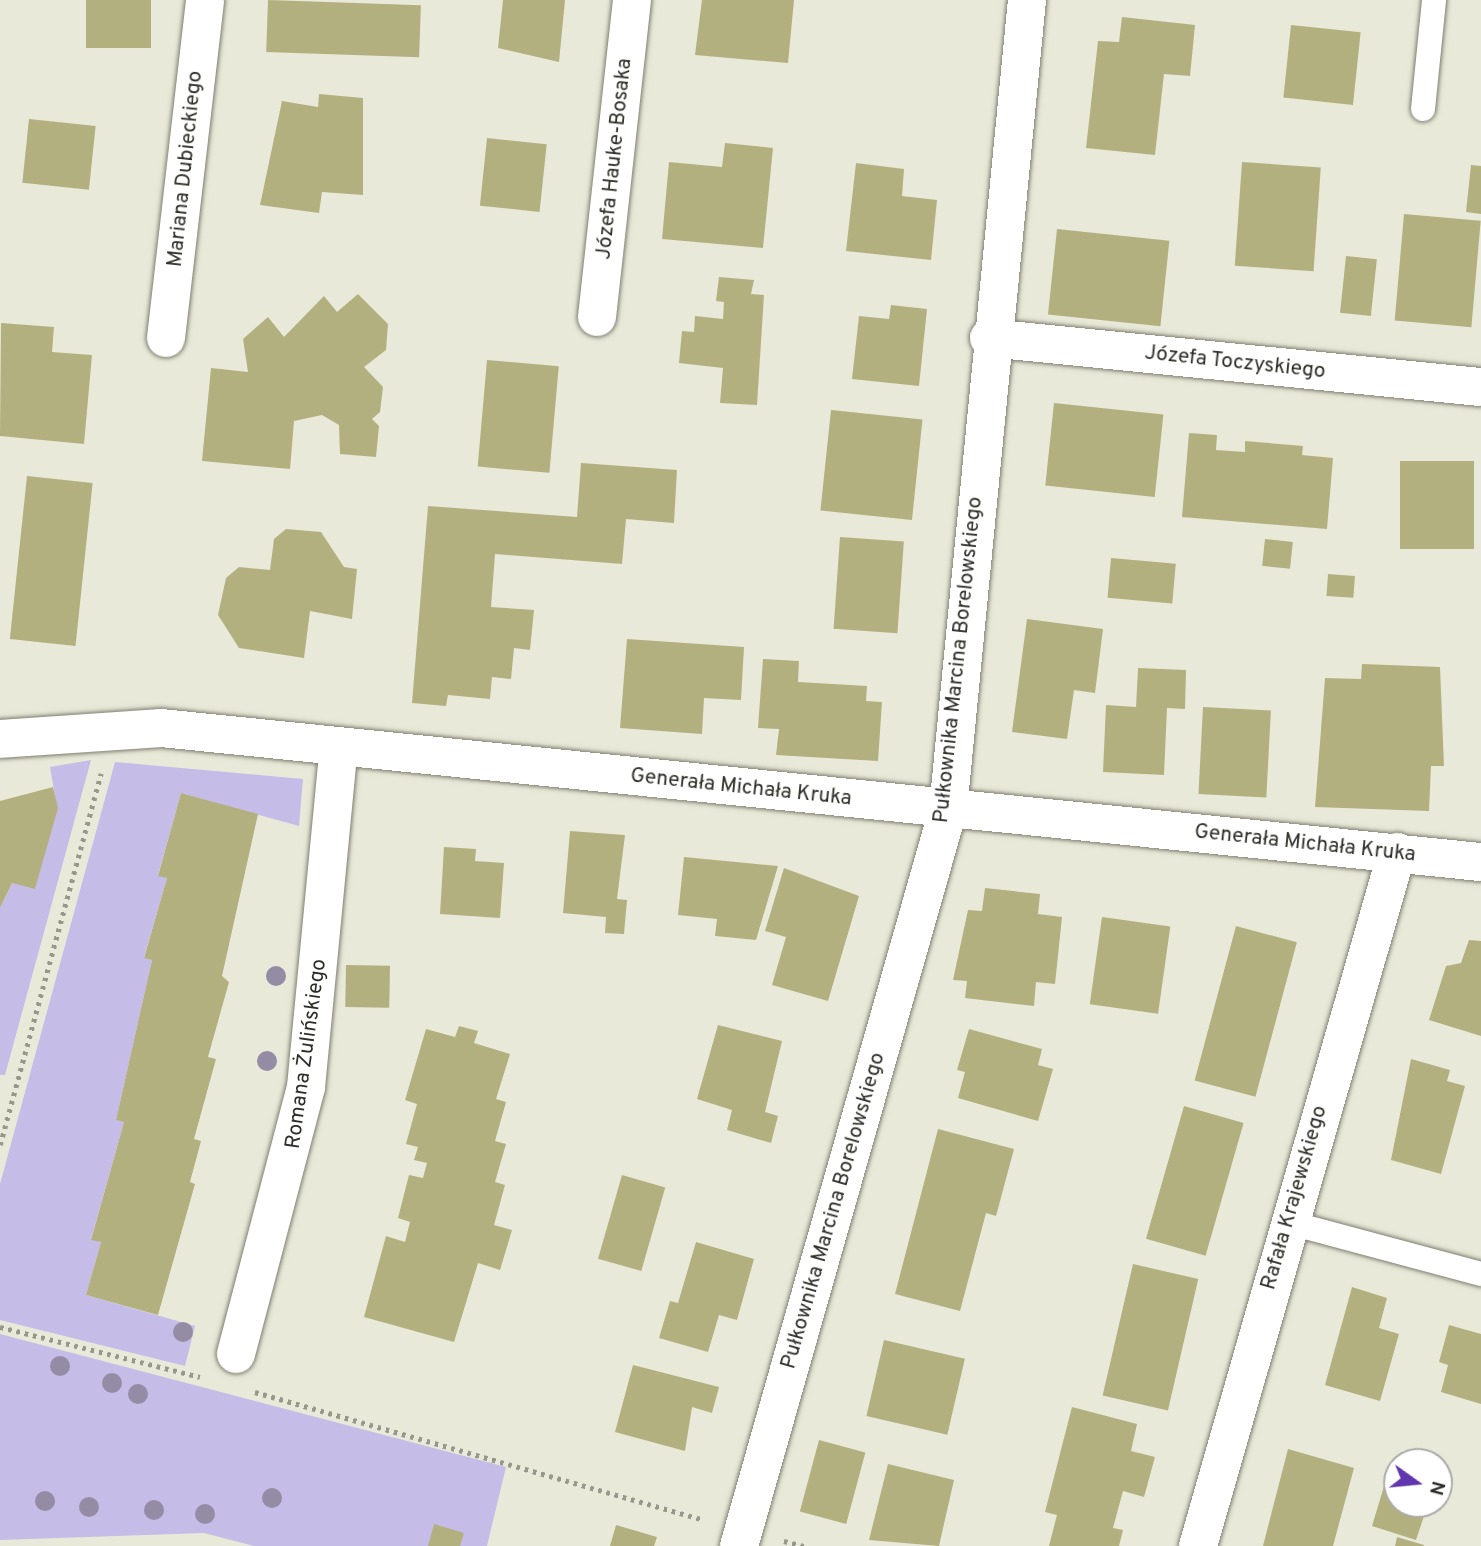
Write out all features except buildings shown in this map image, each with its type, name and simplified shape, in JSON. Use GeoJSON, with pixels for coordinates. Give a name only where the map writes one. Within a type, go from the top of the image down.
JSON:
{"type":"FeatureCollection","features":[{"type":"Feature","properties":{"kind":"street","name":"Mariana Dubieckiego"},"geometry":{"type":"LineString","coordinates":[[166,338],[205,0]]}},
{"type":"Feature","properties":{"kind":"street","name":"Józefa Hauke-Bosaka"},"geometry":{"type":"LineString","coordinates":[[597,317],[632,0]]}},
{"type":"Feature","properties":{"kind":"street","name":"Pułkownika Marcina Borelowskiego"},"geometry":{"type":"LineString","coordinates":[[741,1538],[948,810],[989,338],[1027,0]]}},
{"type":"Feature","properties":{"kind":"street","name":"Józefa Toczyskiego"},"geometry":{"type":"LineString","coordinates":[[989,338],[1481,387]]}},
{"type":"Feature","properties":{"kind":"street","name":"Generała Michała Kruka"},"geometry":{"type":"LineString","coordinates":[[0,739],[113,728],[340,747],[1481,862]]}},
{"type":"Feature","properties":{"kind":"street","name":"Romana Żulińskiego"},"geometry":{"type":"LineString","coordinates":[[231,1374],[306,1087],[340,747]]}},
{"type":"Feature","properties":{"kind":"street","name":"Rafała Krajewskiego"},"geometry":{"type":"LineString","coordinates":[[1198,1546],[1287,1222],[1397,852]]}},
{"type":"Feature","properties":{"kind":"lane"},"geometry":{"type":"LineString","coordinates":[[1423,108],[1434,0]]}},
{"type":"Feature","properties":{"kind":"lane"},"geometry":{"type":"LineString","coordinates":[[1287,1222],[1481,1274]]}},
{"type":"Feature","properties":{"kind":"path"},"geometry":{"type":"LineString","coordinates":[[0,1146],[113,728]]}},
{"type":"Feature","properties":{"kind":"path"},"geometry":{"type":"LineString","coordinates":[[0,1327],[231,1374],[741,1538],[804,1546]]}},
{"type":"Feature","properties":{"kind":"shaded area"},"geometry":{"type":"Polygon","coordinates":[[[91,760],[5,1075],[0,1075],[0,908],[12,883],[35,888],[57,808],[50,767],[91,760]]]}},
{"type":"Feature","properties":{"kind":"shaded area"},"geometry":{"type":"Polygon","coordinates":[[[115,762],[303,779],[299,826],[181,793],[158,875],[167,878],[144,957],[152,960],[116,1120],[124,1122],[91,1239],[101,1242],[86,1295],[195,1326],[185,1366],[0,1320],[0,1184],[115,762]]]}},
{"type":"Feature","properties":{"kind":"shaded area"},"geometry":{"type":"Polygon","coordinates":[[[0,1334],[506,1467],[487,1546],[254,1546],[204,1533],[0,1540],[0,1334]]]}}]}
